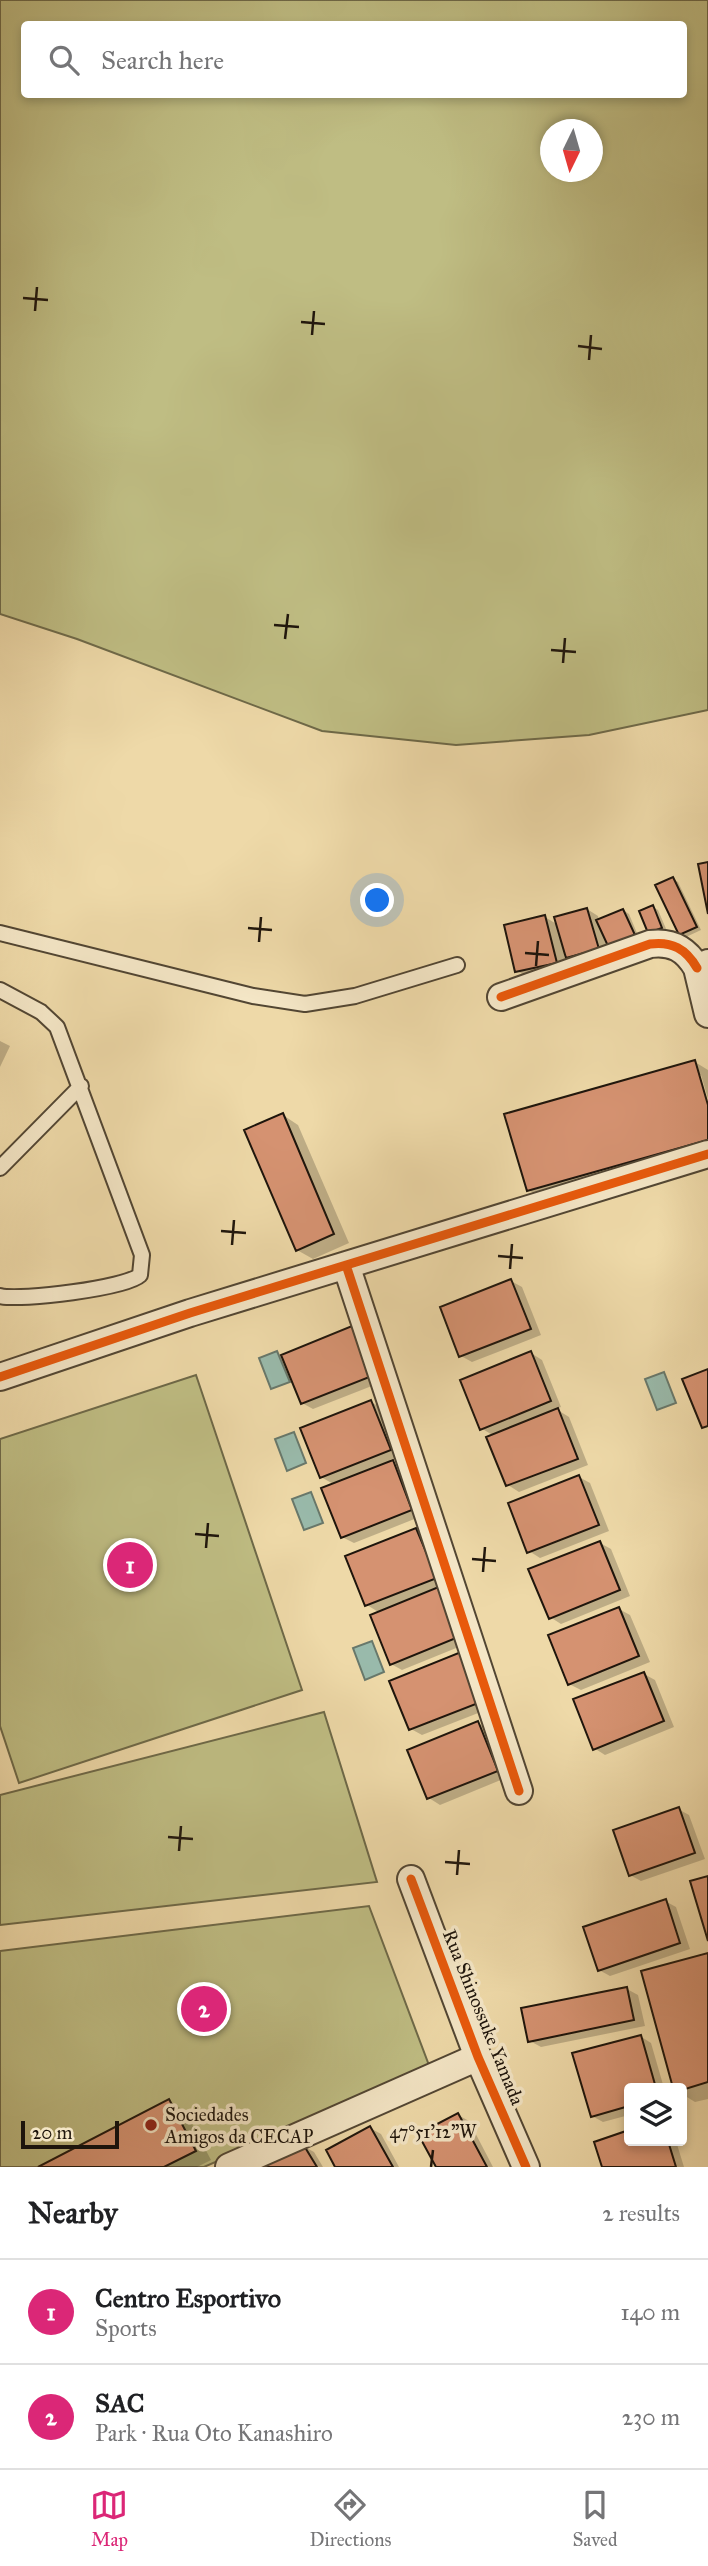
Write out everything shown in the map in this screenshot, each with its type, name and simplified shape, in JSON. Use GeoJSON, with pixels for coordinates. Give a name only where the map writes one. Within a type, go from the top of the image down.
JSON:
{"type":"FeatureCollection","features":[{"type":"Feature","properties":{"kind":"street"},"geometry":{"type":"LineString","coordinates":[[500,997],[650,944],[664,942],[678,947],[703,966],[708,1014]]}},
{"type":"Feature","properties":{"kind":"street"},"geometry":{"type":"LineString","coordinates":[[0,1377],[190,1313],[708,1154]]}},
{"type":"Feature","properties":{"kind":"street"},"geometry":{"type":"LineString","coordinates":[[346,1265],[519,1791]]}},
{"type":"Feature","properties":{"kind":"street","name":"Rua Shinossuke Yamada"},"geometry":{"type":"LineString","coordinates":[[411,1879],[478,2057],[526,2167]]}},
{"type":"Feature","properties":{"kind":"street"},"geometry":{"type":"LineString","coordinates":[[229,2167],[478,2057]]}},
{"type":"Feature","properties":{"kind":"lane"},"geometry":{"type":"LineString","coordinates":[[0,933],[253,996],[305,1004],[355,996],[457,965]]}},
{"type":"Feature","properties":{"kind":"lane"},"geometry":{"type":"LineString","coordinates":[[0,990],[51,1020],[57,1027],[142,1255],[140,1275],[125,1283],[40,1296],[0,1296]]}},
{"type":"Feature","properties":{"kind":"lane"},"geometry":{"type":"LineString","coordinates":[[0,1168],[81,1086]]}},
{"type":"Feature","properties":{"kind":"shaded area"},"geometry":{"type":"Polygon","coordinates":[[[0,0],[708,0],[708,710],[589,735],[456,745],[322,731],[77,639],[0,614],[0,0]]]}},
{"type":"Feature","properties":{"kind":"shaded area"},"geometry":{"type":"Polygon","coordinates":[[[277,1351],[290,1382],[271,1389],[259,1358],[277,1351]]]}},
{"type":"Feature","properties":{"kind":"shaded area"},"geometry":{"type":"Polygon","coordinates":[[[664,1372],[676,1403],[657,1410],[645,1379],[664,1372]]]}},
{"type":"Feature","properties":{"kind":"shaded area"},"geometry":{"type":"Polygon","coordinates":[[[196,1375],[302,1690],[19,1783],[0,1726],[0,1439],[196,1375]]]}},
{"type":"Feature","properties":{"kind":"shaded area"},"geometry":{"type":"Polygon","coordinates":[[[294,1432],[306,1463],[287,1471],[275,1439],[294,1432]]]}},
{"type":"Feature","properties":{"kind":"shaded area"},"geometry":{"type":"Polygon","coordinates":[[[311,1492],[323,1523],[304,1530],[292,1499],[311,1492]]]}},
{"type":"Feature","properties":{"kind":"shaded area"},"geometry":{"type":"Polygon","coordinates":[[[372,1641],[384,1672],[365,1680],[353,1648],[372,1641]]]}},
{"type":"Feature","properties":{"kind":"shaded area"},"geometry":{"type":"Polygon","coordinates":[[[324,1712],[377,1882],[0,1925],[0,1795],[324,1712]]]}},
{"type":"Feature","properties":{"kind":"shaded area"},"geometry":{"type":"Polygon","coordinates":[[[369,1906],[430,2068],[204,2167],[0,2167],[0,1951],[369,1906]]]}},
{"type":"Feature","properties":{"kind":"building"},"geometry":{"type":"Polygon","coordinates":[[[708,862],[708,914],[698,864],[708,862]]]}},
{"type":"Feature","properties":{"kind":"building"},"geometry":{"type":"Polygon","coordinates":[[[673,877],[697,927],[679,935],[655,885],[673,877]]]}},
{"type":"Feature","properties":{"kind":"building"},"geometry":{"type":"Polygon","coordinates":[[[653,905],[662,928],[648,933],[639,911],[653,905]]]}},
{"type":"Feature","properties":{"kind":"building"},"geometry":{"type":"Polygon","coordinates":[[[587,908],[599,949],[566,958],[554,917],[587,908]]]}},
{"type":"Feature","properties":{"kind":"building"},"geometry":{"type":"Polygon","coordinates":[[[623,909],[635,935],[608,946],[596,920],[623,909]]]}},
{"type":"Feature","properties":{"kind":"building"},"geometry":{"type":"Polygon","coordinates":[[[545,915],[557,963],[515,972],[504,925],[545,915]]]}},
{"type":"Feature","properties":{"kind":"building"},"geometry":{"type":"Polygon","coordinates":[[[695,1060],[708,1105],[708,1140],[527,1191],[504,1114],[695,1060]]]}},
{"type":"Feature","properties":{"kind":"building"},"geometry":{"type":"Polygon","coordinates":[[[283,1113],[334,1234],[296,1251],[244,1130],[283,1113]]]}},
{"type":"Feature","properties":{"kind":"building"},"geometry":{"type":"Polygon","coordinates":[[[511,1279],[531,1329],[459,1357],[440,1307],[511,1279]]]}},
{"type":"Feature","properties":{"kind":"building"},"geometry":{"type":"Polygon","coordinates":[[[352,1326],[372,1376],[301,1404],[281,1355],[352,1326]]]}},
{"type":"Feature","properties":{"kind":"building"},"geometry":{"type":"Polygon","coordinates":[[[531,1351],[551,1401],[480,1430],[460,1380],[531,1351]]]}},
{"type":"Feature","properties":{"kind":"building"},"geometry":{"type":"Polygon","coordinates":[[[708,1369],[708,1426],[702,1428],[682,1379],[708,1369]]]}},
{"type":"Feature","properties":{"kind":"building"},"geometry":{"type":"Polygon","coordinates":[[[371,1400],[391,1450],[320,1478],[300,1428],[371,1400]]]}},
{"type":"Feature","properties":{"kind":"building"},"geometry":{"type":"Polygon","coordinates":[[[558,1408],[578,1459],[506,1486],[486,1437],[558,1408]]]}},
{"type":"Feature","properties":{"kind":"building"},"geometry":{"type":"Polygon","coordinates":[[[393,1460],[412,1510],[341,1538],[321,1488],[393,1460]]]}},
{"type":"Feature","properties":{"kind":"building"},"geometry":{"type":"Polygon","coordinates":[[[579,1475],[599,1525],[527,1553],[508,1503],[579,1475]]]}},
{"type":"Feature","properties":{"kind":"building"},"geometry":{"type":"Polygon","coordinates":[[[416,1528],[437,1578],[365,1606],[345,1556],[416,1528]]]}},
{"type":"Feature","properties":{"kind":"building"},"geometry":{"type":"Polygon","coordinates":[[[600,1541],[620,1590],[549,1619],[528,1569],[600,1541]]]}},
{"type":"Feature","properties":{"kind":"building"},"geometry":{"type":"Polygon","coordinates":[[[441,1586],[461,1636],[390,1665],[370,1615],[441,1586]]]}},
{"type":"Feature","properties":{"kind":"building"},"geometry":{"type":"Polygon","coordinates":[[[619,1607],[639,1656],[568,1685],[548,1635],[619,1607]]]}},
{"type":"Feature","properties":{"kind":"building"},"geometry":{"type":"Polygon","coordinates":[[[461,1652],[481,1702],[409,1730],[389,1681],[461,1652]]]}},
{"type":"Feature","properties":{"kind":"building"},"geometry":{"type":"Polygon","coordinates":[[[644,1672],[664,1721],[593,1750],[573,1699],[644,1672]]]}},
{"type":"Feature","properties":{"kind":"building"},"geometry":{"type":"Polygon","coordinates":[[[478,1721],[498,1771],[427,1799],[407,1750],[478,1721]]]}},
{"type":"Feature","properties":{"kind":"building"},"geometry":{"type":"Polygon","coordinates":[[[679,1807],[695,1853],[629,1876],[613,1830],[679,1807]]]}},
{"type":"Feature","properties":{"kind":"building"},"geometry":{"type":"Polygon","coordinates":[[[708,1876],[708,1941],[690,1881],[708,1876]]]}},
{"type":"Feature","properties":{"kind":"building"},"geometry":{"type":"Polygon","coordinates":[[[666,1899],[680,1943],[598,1971],[583,1927],[666,1899]]]}},
{"type":"Feature","properties":{"kind":"building"},"geometry":{"type":"Polygon","coordinates":[[[708,1953],[708,2082],[687,2088],[687,2083],[672,2083],[641,1971],[708,1953]]]}},
{"type":"Feature","properties":{"kind":"building"},"geometry":{"type":"Polygon","coordinates":[[[627,1987],[634,2020],[528,2042],[521,2008],[627,1987]]]}},
{"type":"Feature","properties":{"kind":"building"},"geometry":{"type":"Polygon","coordinates":[[[641,2035],[655,2083],[624,2083],[624,2107],[591,2117],[572,2053],[641,2035]]]}},
{"type":"Feature","properties":{"kind":"building","name":"Sociedades Amigos da CECAP"},"geometry":{"type":"Polygon","coordinates":[[[169,2099],[196,2151],[164,2167],[38,2167],[169,2099]]]}},
{"type":"Feature","properties":{"kind":"building"},"geometry":{"type":"Polygon","coordinates":[[[458,2113],[487,2167],[436,2167],[418,2134],[458,2113]]]}},
{"type":"Feature","properties":{"kind":"building"},"geometry":{"type":"Polygon","coordinates":[[[370,2126],[393,2167],[335,2167],[326,2150],[370,2126]]]}},
{"type":"Feature","properties":{"kind":"building"},"geometry":{"type":"Polygon","coordinates":[[[624,2132],[624,2146],[670,2146],[676,2167],[602,2167],[594,2142],[624,2132]]]}},
{"type":"Feature","properties":{"kind":"building"},"geometry":{"type":"Polygon","coordinates":[[[303,2144],[317,2167],[261,2167],[303,2144]]]}},
{"type":"Feature","properties":{"kind":"cycle path"},"geometry":{"type":"LineString","coordinates":[[501,997],[650,944],[665,944],[678,948],[697,968]]}},
{"type":"Feature","properties":{"kind":"cycle path"},"geometry":{"type":"LineString","coordinates":[[0,1377],[190,1313],[708,1154]]}},
{"type":"Feature","properties":{"kind":"cycle path"},"geometry":{"type":"LineString","coordinates":[[346,1265],[519,1791]]}},
{"type":"Feature","properties":{"kind":"cycle path"},"geometry":{"type":"LineString","coordinates":[[411,1879],[478,2057],[526,2167]]}},
{"type":"Feature","properties":{"kind":"place","name":"Centro Esportivo"},"geometry":{"type":"Point","coordinates":[130,1565]}},
{"type":"Feature","properties":{"kind":"place","name":"SAC"},"geometry":{"type":"Point","coordinates":[204,2009]}},
{"type":"Feature","properties":{"kind":"place","name":"Sociedades Amigos da CECAP"},"geometry":{"type":"Point","coordinates":[151,2125]}}]}
